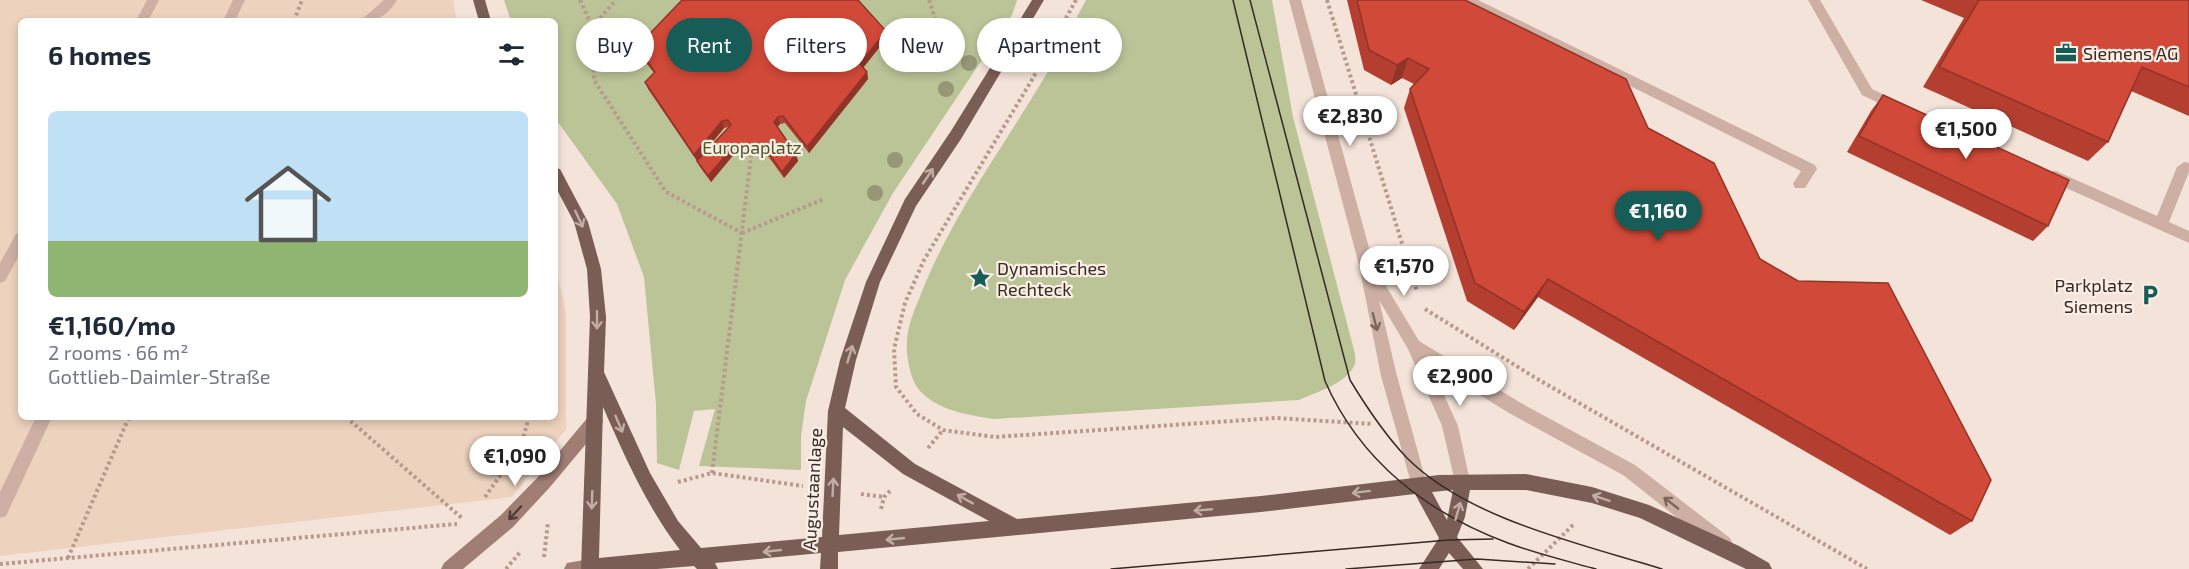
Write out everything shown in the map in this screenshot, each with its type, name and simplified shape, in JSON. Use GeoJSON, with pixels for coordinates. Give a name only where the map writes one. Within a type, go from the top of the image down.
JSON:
{"type":"FeatureCollection","features":[{"type":"Feature","properties":{"kind":"main road"},"geometry":{"type":"LineString","coordinates":[[479,0],[484,18]]}},
{"type":"Feature","properties":{"kind":"main road","name":"Augustaanlage"},"geometry":{"type":"LineString","coordinates":[[829,569],[836,411],[848,360],[873,282],[910,203],[957,135],[1038,0]]}},
{"type":"Feature","properties":{"kind":"main road"},"geometry":{"type":"LineString","coordinates":[[558,179],[581,222],[593,260],[598,317],[595,421],[586,568],[704,564],[830,545],[1261,504],[1419,485],[1526,482],[1592,495],[1643,511],[1733,552],[1763,569]]}},
{"type":"Feature","properties":{"kind":"main road"},"geometry":{"type":"LineString","coordinates":[[596,371],[648,489],[659,508],[704,564]]}},
{"type":"Feature","properties":{"kind":"main road"},"geometry":{"type":"LineString","coordinates":[[836,411],[909,469],[1016,528]]}},
{"type":"Feature","properties":{"kind":"main road"},"geometry":{"type":"LineString","coordinates":[[450,569],[507,521],[544,482],[595,421]]}},
{"type":"Feature","properties":{"kind":"main road"},"geometry":{"type":"LineString","coordinates":[[1428,569],[1449,540],[1461,498],[1462,482]]}},
{"type":"Feature","properties":{"kind":"main road"},"geometry":{"type":"LineString","coordinates":[[1419,485],[1449,540],[1474,569]]}},
{"type":"Feature","properties":{"kind":"street"},"geometry":{"type":"LineString","coordinates":[[144,18],[153,0]]}},
{"type":"Feature","properties":{"kind":"street"},"geometry":{"type":"LineString","coordinates":[[230,18],[239,0]]}},
{"type":"Feature","properties":{"kind":"street"},"geometry":{"type":"LineString","coordinates":[[370,18],[391,0]]}},
{"type":"Feature","properties":{"kind":"street"},"geometry":{"type":"LineString","coordinates":[[1295,0],[1366,265],[1376,327],[1391,390],[1419,485]]}},
{"type":"Feature","properties":{"kind":"street"},"geometry":{"type":"LineString","coordinates":[[1467,0],[1810,169],[1800,184]]}},
{"type":"Feature","properties":{"kind":"street"},"geometry":{"type":"LineString","coordinates":[[1814,0],[1867,92],[1910,112]]}},
{"type":"Feature","properties":{"kind":"street"},"geometry":{"type":"LineString","coordinates":[[2161,225],[2184,167]]}},
{"type":"Feature","properties":{"kind":"street"},"geometry":{"type":"LineString","coordinates":[[2041,171],[2189,237]]}},
{"type":"Feature","properties":{"kind":"street"},"geometry":{"type":"LineString","coordinates":[[0,277],[18,244]]}},
{"type":"Feature","properties":{"kind":"street"},"geometry":{"type":"LineString","coordinates":[[1366,265],[1414,346],[1449,426],[1462,482]]}},
{"type":"Feature","properties":{"kind":"street"},"geometry":{"type":"LineString","coordinates":[[1414,346],[1515,408],[1629,470],[1733,552]]}},
{"type":"Feature","properties":{"kind":"street"},"geometry":{"type":"LineString","coordinates":[[0,510],[5,489],[42,420]]}},
{"type":"Feature","properties":{"kind":"path"},"geometry":{"type":"LineString","coordinates":[[295,18],[303,0]]}},
{"type":"Feature","properties":{"kind":"path"},"geometry":{"type":"LineString","coordinates":[[580,0],[588,18]]}},
{"type":"Feature","properties":{"kind":"path"},"geometry":{"type":"LineString","coordinates":[[600,18],[616,0]]}},
{"type":"Feature","properties":{"kind":"path"},"geometry":{"type":"LineString","coordinates":[[929,0],[935,18]]}},
{"type":"Feature","properties":{"kind":"path"},"geometry":{"type":"LineString","coordinates":[[1076,0],[1033,78],[924,261],[905,303],[894,349],[896,387],[917,414],[943,430],[995,437],[1276,418]]}},
{"type":"Feature","properties":{"kind":"path"},"geometry":{"type":"LineString","coordinates":[[1327,0],[1418,295]]}},
{"type":"Feature","properties":{"kind":"path"},"geometry":{"type":"LineString","coordinates":[[594,72],[594,81],[666,192],[742,233]]}},
{"type":"Feature","properties":{"kind":"path"},"geometry":{"type":"LineString","coordinates":[[712,473],[753,147]]}},
{"type":"Feature","properties":{"kind":"path"},"geometry":{"type":"LineString","coordinates":[[742,233],[824,199]]}},
{"type":"Feature","properties":{"kind":"path"},"geometry":{"type":"LineString","coordinates":[[1422,306],[1534,377],[1867,569]]}},
{"type":"Feature","properties":{"kind":"path"},"geometry":{"type":"LineString","coordinates":[[68,558],[128,420]]}},
{"type":"Feature","properties":{"kind":"path"},"geometry":{"type":"LineString","coordinates":[[0,564],[467,523],[349,420]]}},
{"type":"Feature","properties":{"kind":"path"},"geometry":{"type":"LineString","coordinates":[[481,504],[521,446],[528,420]]}},
{"type":"Feature","properties":{"kind":"path"},"geometry":{"type":"LineString","coordinates":[[648,489],[712,473],[884,497]]}},
{"type":"Feature","properties":{"kind":"path"},"geometry":{"type":"LineString","coordinates":[[507,521],[549,519],[544,559]]}},
{"type":"Feature","properties":{"kind":"path"},"geometry":{"type":"LineString","coordinates":[[1528,569],[1575,523]]}},
{"type":"Feature","properties":{"kind":"green space","name":"Europaplatz"},"geometry":{"type":"Polygon","coordinates":[[[504,0],[1017,0],[1010,18],[977,18],[977,67],[893,193],[845,280],[806,401],[801,436],[801,470],[699,466],[715,409],[694,411],[679,470],[657,463],[656,404],[644,277],[617,204],[558,122],[558,18],[510,18],[504,0]]]}},
{"type":"Feature","properties":{"kind":"green space"},"geometry":{"type":"Polygon","coordinates":[[[1086,0],[1272,0],[1293,117],[1355,353],[1355,364],[1345,377],[1299,400],[994,419],[961,413],[938,405],[920,391],[914,382],[907,357],[907,336],[914,312],[933,267],[960,214],[1048,72],[1122,72],[1122,18],[1077,18],[1086,0]]]}},
{"type":"Feature","properties":{"kind":"shaded area"},"geometry":{"type":"Polygon","coordinates":[[[0,0],[453,0],[456,18],[18,18],[18,420],[558,420],[558,278],[566,314],[566,429],[512,497],[0,556],[0,0]]]}},
{"type":"Feature","properties":{"kind":"building"},"geometry":{"type":"Polygon","coordinates":[[[682,0],[858,0],[879,23],[879,40],[867,55],[867,18],[764,18],[764,72],[867,72],[807,147],[783,116],[778,117],[774,122],[796,154],[782,172],[763,145],[733,147],[708,176],[697,161],[731,125],[728,120],[722,121],[694,155],[645,82],[655,72],[654,29],[682,0]]]}},
{"type":"Feature","properties":{"kind":"building"},"geometry":{"type":"Polygon","coordinates":[[[1357,0],[1465,0],[1626,79],[1648,128],[1714,163],[1760,259],[1798,281],[1888,283],[1991,480],[1972,521],[1548,279],[1524,312],[1475,283],[1410,89],[1429,69],[1408,58],[1397,65],[1369,50],[1357,0]]]}},
{"type":"Feature","properties":{"kind":"building","name":"Siemens AG"},"geometry":{"type":"Polygon","coordinates":[[[1979,0],[2189,0],[2189,87],[2142,67],[2108,142],[1939,67],[1979,0]]]}},
{"type":"Feature","properties":{"kind":"building"},"geometry":{"type":"Polygon","coordinates":[[[1883,95],[2069,180],[2048,226],[1859,136],[1883,95]]]}},
{"type":"Feature","properties":{"kind":"tram line"},"geometry":{"type":"LineString","coordinates":[[1233,0],[1325,381],[1340,410],[1357,436],[1377,460],[1424,500],[1478,531],[1519,547],[1596,569]]}},
{"type":"Feature","properties":{"kind":"tram line"},"geometry":{"type":"LineString","coordinates":[[1250,0],[1350,380],[1376,420],[1407,458],[1432,479],[1461,498],[1527,527],[1662,569]]}},
{"type":"Feature","properties":{"kind":"tram line"},"geometry":{"type":"LineString","coordinates":[[1111,569],[1449,540],[1493,539]]}},
{"type":"Feature","properties":{"kind":"tram line"},"geometry":{"type":"LineString","coordinates":[[1346,569],[1477,559],[1555,564]]}},
{"type":"Feature","properties":{"kind":"place","name":"Siemens AG"},"geometry":{"type":"Point","coordinates":[2066,53]}},
{"type":"Feature","properties":{"kind":"place","name":"Dynamisches Rechteck"},"geometry":{"type":"Point","coordinates":[980,278]}},
{"type":"Feature","properties":{"kind":"place","name":"Parkplatz Siemens"},"geometry":{"type":"Point","coordinates":[2150,295]}}]}
